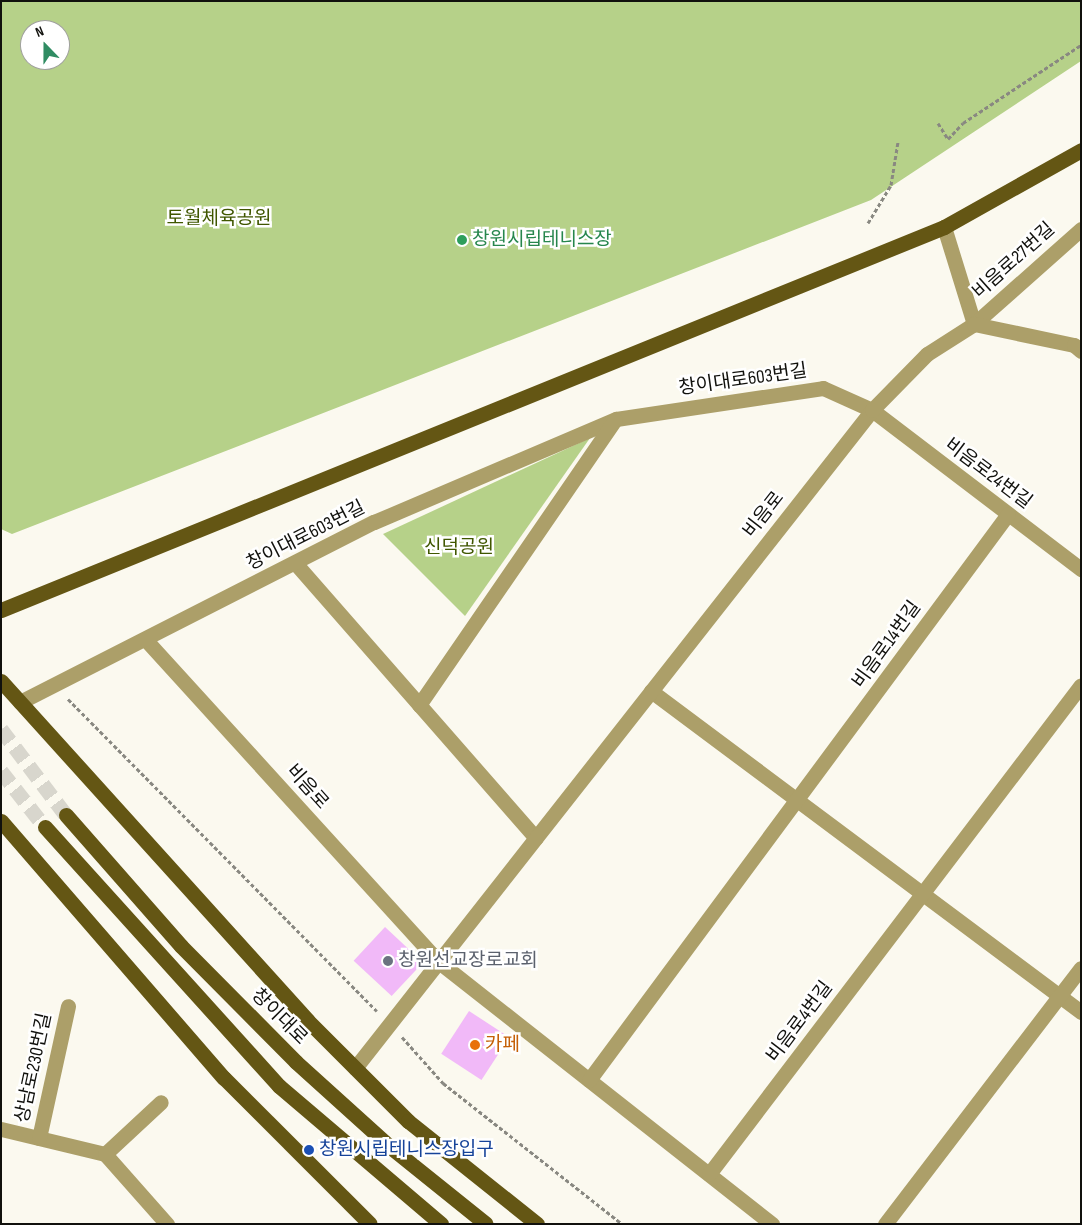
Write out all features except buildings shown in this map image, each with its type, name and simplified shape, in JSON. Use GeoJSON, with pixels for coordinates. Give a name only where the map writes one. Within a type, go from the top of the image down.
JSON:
{"type":"FeatureCollection","features":[{"type":"Feature","properties":{"kind":"main road"},"geometry":{"type":"LineString","coordinates":[[1,610],[944,227],[1081,150]]}},
{"type":"Feature","properties":{"kind":"main road"},"geometry":{"type":"LineString","coordinates":[[1,681],[355,1068],[408,1121],[538,1224]]}},
{"type":"Feature","properties":{"kind":"main road","name":"창이대로"},"geometry":{"type":"LineString","coordinates":[[66,815],[181,946],[296,1062],[486,1224]]}},
{"type":"Feature","properties":{"kind":"main road"},"geometry":{"type":"LineString","coordinates":[[1,821],[224,1078],[370,1224]]}},
{"type":"Feature","properties":{"kind":"main road"},"geometry":{"type":"LineString","coordinates":[[45,828],[279,1086],[441,1224]]}},
{"type":"Feature","properties":{"kind":"street"},"geometry":{"type":"LineString","coordinates":[[944,227],[974,324],[1081,351]]}},
{"type":"Feature","properties":{"kind":"street","name":"비음로27번길"},"geometry":{"type":"LineString","coordinates":[[974,324],[1081,229]]}},
{"type":"Feature","properties":{"kind":"street","name":"비음로"},"geometry":{"type":"LineString","coordinates":[[355,1068],[872,410],[928,354],[974,324]]}},
{"type":"Feature","properties":{"kind":"street","name":"창이대로603번길"},"geometry":{"type":"LineString","coordinates":[[20,702],[296,564],[374,522],[616,419],[823,388],[872,410]]}},
{"type":"Feature","properties":{"kind":"street","name":"비음로24번길"},"geometry":{"type":"LineString","coordinates":[[872,410],[1081,569]]}},
{"type":"Feature","properties":{"kind":"street"},"geometry":{"type":"LineString","coordinates":[[419,705],[616,419]]}},
{"type":"Feature","properties":{"kind":"street","name":"비음로14번길"},"geometry":{"type":"LineString","coordinates":[[798,800],[1008,514]]}},
{"type":"Feature","properties":{"kind":"street"},"geometry":{"type":"LineString","coordinates":[[296,564],[536,838]]}},
{"type":"Feature","properties":{"kind":"street","name":"비음로"},"geometry":{"type":"LineString","coordinates":[[145,639],[439,962]]}},
{"type":"Feature","properties":{"kind":"street"},"geometry":{"type":"LineString","coordinates":[[923,893],[1081,685]]}},
{"type":"Feature","properties":{"kind":"street"},"geometry":{"type":"LineString","coordinates":[[651,691],[1081,1012]]}},
{"type":"Feature","properties":{"kind":"street"},"geometry":{"type":"LineString","coordinates":[[590,1080],[798,800]]}},
{"type":"Feature","properties":{"kind":"street","name":"비음로4번길"},"geometry":{"type":"LineString","coordinates":[[709,1174],[923,893]]}},
{"type":"Feature","properties":{"kind":"street"},"geometry":{"type":"LineString","coordinates":[[439,962],[772,1224]]}},
{"type":"Feature","properties":{"kind":"street"},"geometry":{"type":"LineString","coordinates":[[885,1224],[1081,968]]}},
{"type":"Feature","properties":{"kind":"street","name":"상남로230번길"},"geometry":{"type":"LineString","coordinates":[[39,1138],[68,1006]]}},
{"type":"Feature","properties":{"kind":"street"},"geometry":{"type":"LineString","coordinates":[[161,1102],[105,1154],[167,1224]]}},
{"type":"Feature","properties":{"kind":"street","name":"상남로230번길"},"geometry":{"type":"LineString","coordinates":[[1,1130],[105,1154]]}},
{"type":"Feature","properties":{"kind":"path"},"geometry":{"type":"LineString","coordinates":[[938,123],[948,139],[963,123],[1081,45]]}},
{"type":"Feature","properties":{"kind":"path"},"geometry":{"type":"LineString","coordinates":[[868,224],[891,185],[898,142]]}},
{"type":"Feature","properties":{"kind":"path"},"geometry":{"type":"LineString","coordinates":[[52,686],[84,712],[390,1024],[443,1083],[622,1224]]}},
{"type":"Feature","properties":{"kind":"green space","name":"토월체육공원"},"geometry":{"type":"Polygon","coordinates":[[[1,1],[1081,1],[1081,61],[871,200],[12,534],[1,529],[1,1]]]}},
{"type":"Feature","properties":{"kind":"green space","name":"신덕공원"},"geometry":{"type":"Polygon","coordinates":[[[590,438],[465,616],[383,534],[590,438]]]}},
{"type":"Feature","properties":{"kind":"tunnel"},"geometry":{"type":"LineString","coordinates":[[1,729],[66,815]]}},
{"type":"Feature","properties":{"kind":"tunnel"},"geometry":{"type":"LineString","coordinates":[[1,771],[45,827]]}},
{"type":"Feature","properties":{"kind":"place","name":"창원시립테니스장"},"geometry":{"type":"Point","coordinates":[462,240]}},
{"type":"Feature","properties":{"kind":"place","name":"창원선교장로교회"},"geometry":{"type":"Point","coordinates":[388,961]}},
{"type":"Feature","properties":{"kind":"place","name":"카페"},"geometry":{"type":"Point","coordinates":[475,1045]}},
{"type":"Feature","properties":{"kind":"place","name":"창원시립테니스장입구"},"geometry":{"type":"Point","coordinates":[309,1150]}}]}
